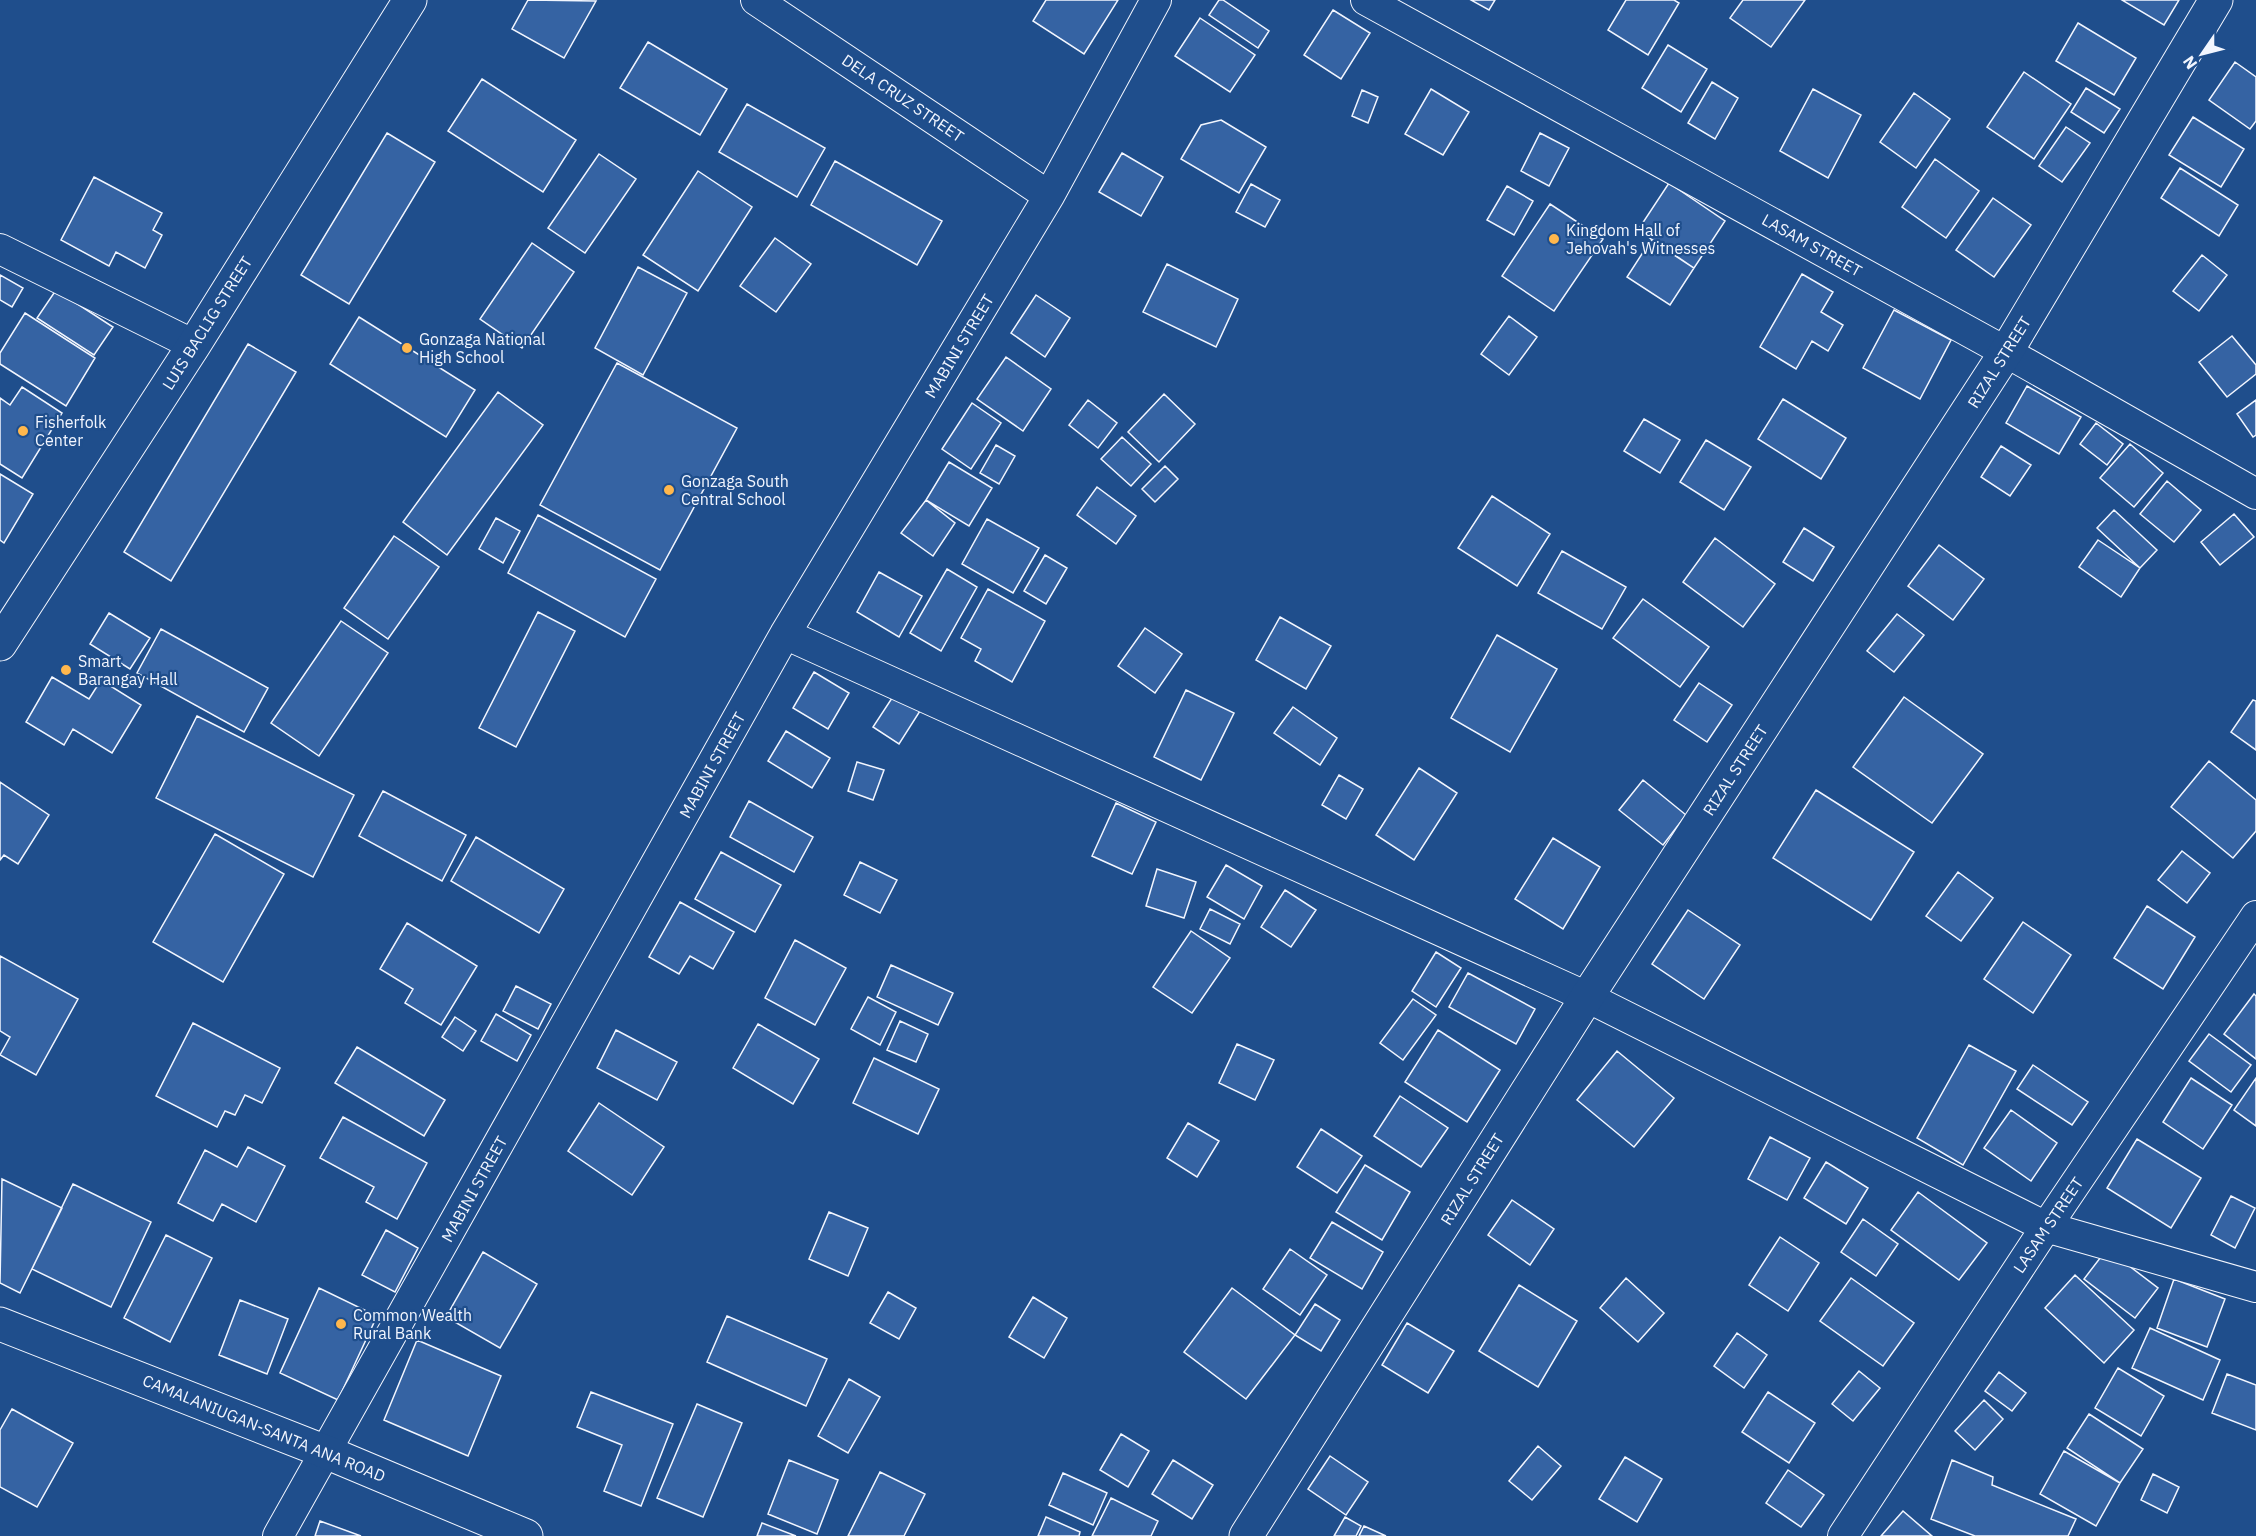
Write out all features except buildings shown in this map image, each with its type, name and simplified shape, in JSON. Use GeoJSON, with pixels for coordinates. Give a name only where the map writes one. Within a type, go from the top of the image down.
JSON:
{"type":"FeatureCollection","features":[{"type":"Feature","properties":{"kind":"street","name":"LUIS BACLIG STREET"},"geometry":{"type":"LineString","coordinates":[[0,644],[194,345],[410,0]]}},
{"type":"Feature","properties":{"kind":"street","name":"DELA CRUZ STREET"},"geometry":{"type":"LineString","coordinates":[[756,0],[1049,196]]}},
{"type":"Feature","properties":{"kind":"street","name":"MABINI STREET"},"geometry":{"type":"LineString","coordinates":[[278,1536],[785,634],[1049,196],[1156,0]]}},
{"type":"Feature","properties":{"kind":"street","name":"LASAM STREET"},"geometry":{"type":"LineString","coordinates":[[1366,0],[2006,352],[2256,494]]}},
{"type":"Feature","properties":{"kind":"street","name":"RIZAL STREET"},"geometry":{"type":"LineString","coordinates":[[1246,1536],[1587,997],[2006,352],[2216,0]]}},
{"type":"Feature","properties":{"kind":"street"},"geometry":{"type":"LineString","coordinates":[[0,249],[194,345]]}},
{"type":"Feature","properties":{"kind":"street"},"geometry":{"type":"LineString","coordinates":[[785,634],[1587,997],[2046,1227],[2256,1287]]}},
{"type":"Feature","properties":{"kind":"street","name":"LASAM STREET"},"geometry":{"type":"LineString","coordinates":[[1844,1536],[2046,1227],[2256,916]]}},
{"type":"Feature","properties":{"kind":"street","name":"CAMALANIUGAN-SANTA ANA ROAD"},"geometry":{"type":"LineString","coordinates":[[0,1324],[326,1452],[526,1536]]}},
{"type":"Feature","properties":{"kind":"place","name":"Kingdom Hall of Jehovah's Witnesses"},"geometry":{"type":"Point","coordinates":[1554,239]}},
{"type":"Feature","properties":{"kind":"place","name":"Gonzaga National High School"},"geometry":{"type":"Point","coordinates":[407,348]}},
{"type":"Feature","properties":{"kind":"place","name":"Fisherfolk Center"},"geometry":{"type":"Point","coordinates":[23,431]}},
{"type":"Feature","properties":{"kind":"place","name":"Gonzaga South Central School"},"geometry":{"type":"Point","coordinates":[669,490]}},
{"type":"Feature","properties":{"kind":"place","name":"Smart Barangay Hall"},"geometry":{"type":"Point","coordinates":[66,670]}},
{"type":"Feature","properties":{"kind":"place","name":"Common Wealth Rural Bank"},"geometry":{"type":"Point","coordinates":[341,1324]}}]}
